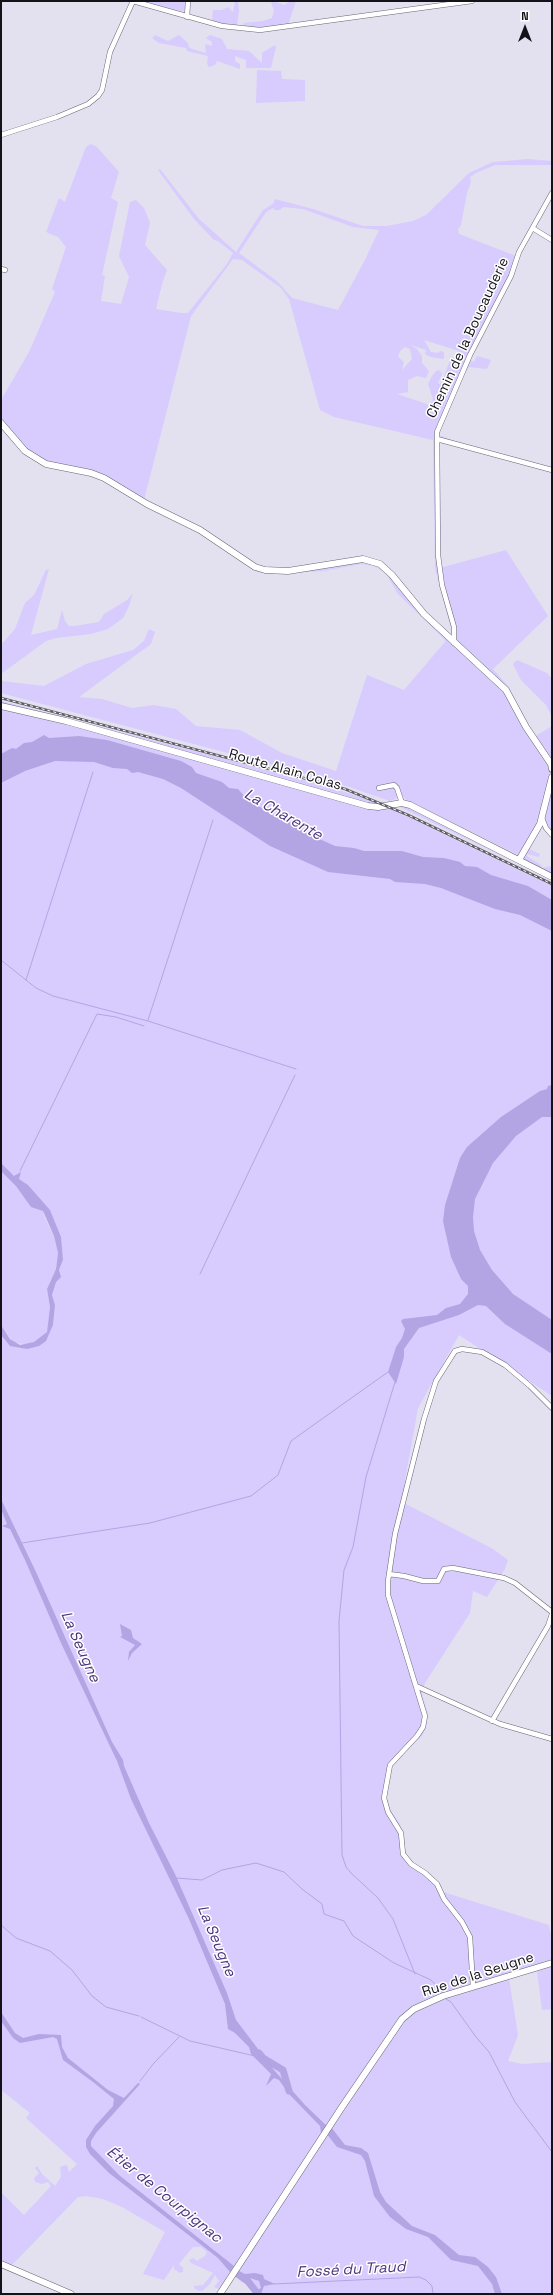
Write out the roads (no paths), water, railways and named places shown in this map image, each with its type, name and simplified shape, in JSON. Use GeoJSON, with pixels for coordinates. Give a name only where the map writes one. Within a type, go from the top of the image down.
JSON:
{"type":"FeatureCollection","features":[{"type":"Feature","properties":{"kind":"street"},"geometry":{"type":"LineString","coordinates":[[1,135],[57,117],[88,104],[98,96],[102,90],[110,52],[133,1],[222,26],[260,30],[428,4],[472,1]]}},
{"type":"Feature","properties":{"kind":"street"},"geometry":{"type":"LineString","coordinates":[[187,16],[188,1]]}},
{"type":"Feature","properties":{"kind":"street","name":"Chemin de la Boucauderie"},"geometry":{"type":"LineString","coordinates":[[454,643],[454,627],[442,585],[438,555],[437,439],[439,424],[466,363],[511,276],[519,252],[534,229],[552,193]]}},
{"type":"Feature","properties":{"kind":"street"},"geometry":{"type":"LineString","coordinates":[[534,229],[552,240]]}},
{"type":"Feature","properties":{"kind":"street"},"geometry":{"type":"LineString","coordinates":[[1,423],[25,451],[46,464],[104,478],[147,504],[200,530],[255,567],[270,571],[288,571],[363,559],[380,564],[392,575],[424,614],[454,643],[492,675],[506,690],[529,732],[547,758],[552,769]]}},
{"type":"Feature","properties":{"kind":"street"},"geometry":{"type":"LineString","coordinates":[[437,439],[552,470]]}},
{"type":"Feature","properties":{"kind":"street","name":"Route Alain Colas"},"geometry":{"type":"LineString","coordinates":[[1,706],[66,721],[368,806],[378,807],[402,803],[420,809],[552,877]]}},
{"type":"Feature","properties":{"kind":"street"},"geometry":{"type":"LineString","coordinates":[[519,860],[542,818],[552,778]]}},
{"type":"Feature","properties":{"kind":"street"},"geometry":{"type":"LineString","coordinates":[[379,788],[394,785],[397,788],[402,803]]}},
{"type":"Feature","properties":{"kind":"street"},"geometry":{"type":"LineString","coordinates":[[542,818],[546,828],[552,834]]}},
{"type":"Feature","properties":{"kind":"street"},"geometry":{"type":"LineString","coordinates":[[473,1987],[470,1937],[462,1922],[444,1899],[437,1884],[425,1873],[411,1864],[403,1854],[401,1833],[388,1812],[384,1798],[390,1765],[423,1727],[425,1716],[388,1595],[389,1574],[399,1512],[424,1419],[436,1381],[455,1351],[462,1350],[482,1352],[505,1365],[530,1386],[552,1408]]}},
{"type":"Feature","properties":{"kind":"street"},"geometry":{"type":"LineString","coordinates":[[389,1574],[423,1581],[432,1581],[438,1580],[444,1569],[453,1568],[504,1578],[515,1583],[552,1613],[548,1626],[492,1721]]}},
{"type":"Feature","properties":{"kind":"street"},"geometry":{"type":"LineString","coordinates":[[416,1686],[492,1721],[552,1738]]}},
{"type":"Feature","properties":{"kind":"street","name":"Rue de la Seugne"},"geometry":{"type":"LineString","coordinates":[[220,2294],[342,2107],[402,2019],[414,2009],[429,2002],[552,1963]]}},
{"type":"Feature","properties":{"kind":"street"},"geometry":{"type":"LineString","coordinates":[[1,2264],[71,2294]]}},
{"type":"Feature","properties":{"kind":"waterway"},"geometry":{"type":"LineString","coordinates":[[26,980],[93,772]]}},
{"type":"Feature","properties":{"kind":"waterway"},"geometry":{"type":"LineString","coordinates":[[148,1020],[213,820]]}},
{"type":"Feature","properties":{"kind":"waterway"},"geometry":{"type":"LineString","coordinates":[[1,960],[36,988],[53,996],[148,1021],[296,1069]]}},
{"type":"Feature","properties":{"kind":"waterway"},"geometry":{"type":"LineString","coordinates":[[20,1171],[97,1014],[116,1017],[144,1026]]}},
{"type":"Feature","properties":{"kind":"waterway"},"geometry":{"type":"LineString","coordinates":[[200,1274],[295,1075]]}},
{"type":"Feature","properties":{"kind":"waterway"},"geometry":{"type":"LineString","coordinates":[[22,1543],[150,1523],[251,1496],[278,1475],[291,1441],[388,1372]]}},
{"type":"Feature","properties":{"kind":"waterway"},"geometry":{"type":"LineString","coordinates":[[395,1382],[366,1477],[353,1547],[344,1570],[339,1621],[342,1855],[346,1867],[378,1898],[393,1919],[415,1974]]}},
{"type":"Feature","properties":{"kind":"waterway"},"geometry":{"type":"LineString","coordinates":[[176,1878],[202,1880],[222,1870],[256,1863],[284,1872],[302,1889],[322,1904],[324,1914],[344,1921],[353,1936],[394,1963],[431,1980],[443,1993]]}},
{"type":"Feature","properties":{"kind":"waterway"},"geometry":{"type":"LineString","coordinates":[[1,1925],[16,1938],[50,1951],[72,1970],[92,1996],[106,2007],[139,2016]]}},
{"type":"Feature","properties":{"kind":"waterway"},"geometry":{"type":"LineString","coordinates":[[446,1999],[451,2002],[476,2037],[489,2052],[515,2102],[552,2152]]}},
{"type":"Feature","properties":{"kind":"waterway"},"geometry":{"type":"LineString","coordinates":[[141,2017],[190,2041],[255,2056]]}},
{"type":"Feature","properties":{"kind":"waterway"},"geometry":{"type":"LineString","coordinates":[[140,2081],[154,2063],[179,2037]]}},
{"type":"Feature","properties":{"kind":"waterway","name":"La Seugne"},"geometry":{"type":"LineString","coordinates":[[259,2053],[263,2058],[283,2070],[289,2091]]}},
{"type":"Feature","properties":{"kind":"waterway","name":"Fossé du Traud"},"geometry":{"type":"LineString","coordinates":[[274,2284],[419,2277],[426,2280],[432,2286],[433,2294]]}},
{"type":"Feature","properties":{"kind":"waterway","name":"Étier de Courpignac"},"geometry":{"type":"LineString","coordinates":[[246,2279],[258,2294]]}},
{"type":"Feature","properties":{"kind":"railway"},"geometry":{"type":"LineString","coordinates":[[1,698],[345,789],[408,815],[552,884]]}},
{"type":"Feature","properties":{"kind":"water label","name":"La Charente"},"geometry":{"type":"Point","coordinates":[283,815]}}]}
